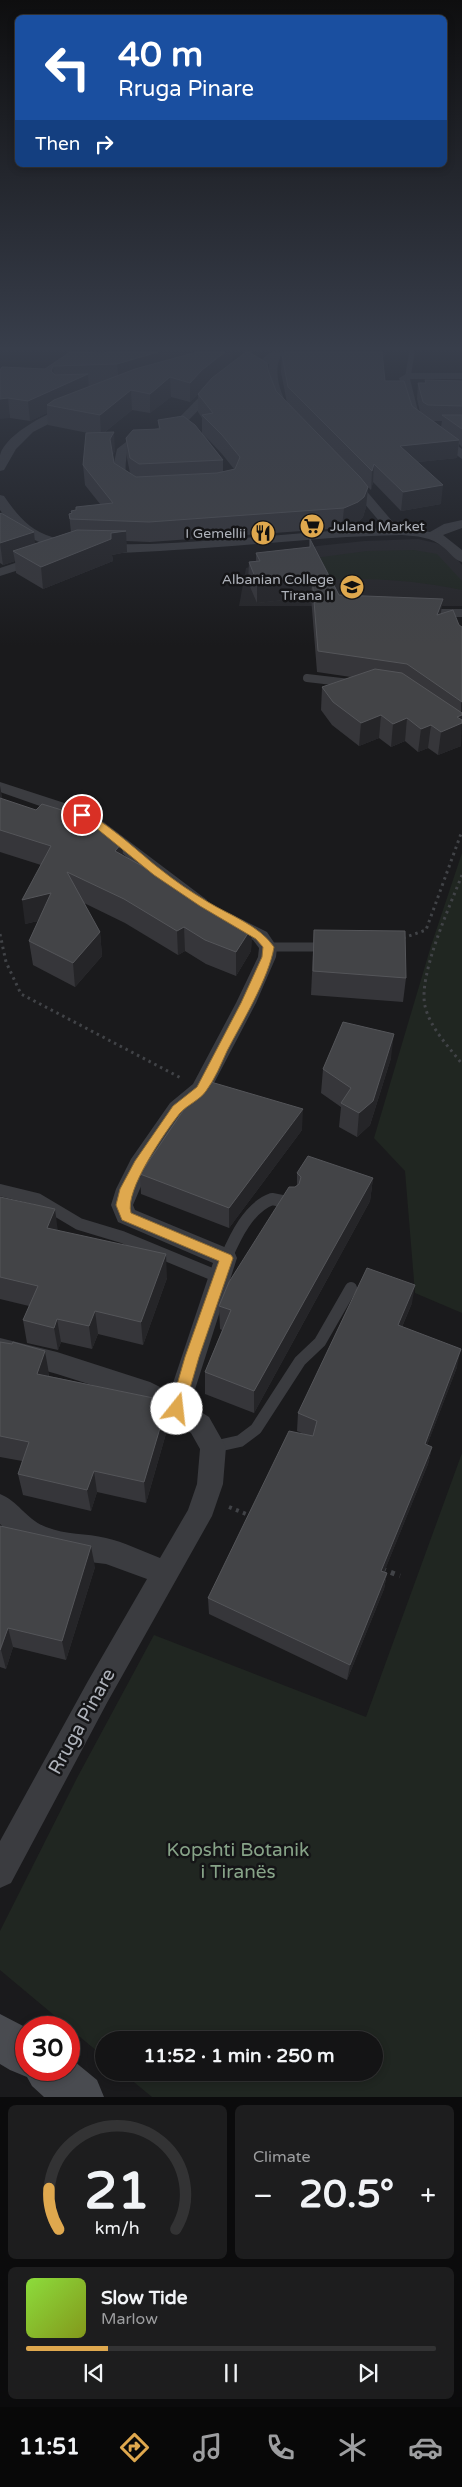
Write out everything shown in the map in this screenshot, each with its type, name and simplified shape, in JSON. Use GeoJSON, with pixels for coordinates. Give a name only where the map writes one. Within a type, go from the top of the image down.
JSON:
{"type":"FeatureCollection","features":[{"type":"Feature","properties":{"kind":"street"},"geometry":{"type":"LineString","coordinates":[[0,467],[5,450]]}},
{"type":"Feature","properties":{"kind":"street"},"geometry":{"type":"LineString","coordinates":[[124,450],[121,452],[119,466],[123,482],[137,491],[147,490]]}},
{"type":"Feature","properties":{"kind":"street"},"geometry":{"type":"LineString","coordinates":[[342,471],[381,513],[395,532]]}},
{"type":"Feature","properties":{"kind":"street"},"geometry":{"type":"LineString","coordinates":[[0,499],[12,520],[28,531],[50,541],[79,546],[170,547],[278,538],[395,532],[432,536],[447,543],[459,552]]}},
{"type":"Feature","properties":{"kind":"street"},"geometry":{"type":"LineString","coordinates":[[432,536],[449,527],[462,524]]}},
{"type":"Feature","properties":{"kind":"street"},"geometry":{"type":"LineString","coordinates":[[0,572],[79,546]]}},
{"type":"Feature","properties":{"kind":"street"},"geometry":{"type":"LineString","coordinates":[[0,787],[64,807],[99,825],[157,872],[204,904],[260,936],[268,947],[267,957],[246,1003],[202,1090],[177,1109],[140,1165],[127,1189],[122,1205],[126,1216],[222,1268],[177,1409]]}},
{"type":"Feature","properties":{"kind":"street"},"geometry":{"type":"LineString","coordinates":[[0,1348],[57,1363],[150,1393],[200,1425],[213,1447]]}},
{"type":"Feature","properties":{"kind":"street","name":"Rruga Pinare"},"geometry":{"type":"LineString","coordinates":[[0,1872],[98,1691],[199,1516],[210,1484],[213,1447]]}},
{"type":"Feature","properties":{"kind":"street"},"geometry":{"type":"LineString","coordinates":[[0,1506],[26,1531],[40,1538],[65,1546],[106,1551],[166,1573]]}},
{"type":"Feature","properties":{"kind":"street"},"geometry":{"type":"LineString","coordinates":[[0,2037],[15,2047]]}},
{"type":"Feature","properties":{"kind":"street"},"geometry":{"type":"LineString","coordinates":[[61,2081],[80,2097]]}},
{"type":"Feature","properties":{"kind":"lane"},"geometry":{"type":"LineString","coordinates":[[421,613],[458,616]]}},
{"type":"Feature","properties":{"kind":"lane"},"geometry":{"type":"LineString","coordinates":[[307,678],[356,684]]}},
{"type":"Feature","properties":{"kind":"lane"},"geometry":{"type":"LineString","coordinates":[[268,947],[333,947]]}},
{"type":"Feature","properties":{"kind":"lane"},"geometry":{"type":"LineString","coordinates":[[0,1190],[37,1199],[79,1224],[222,1268],[247,1222],[263,1203],[272,1198],[292,1203]]}},
{"type":"Feature","properties":{"kind":"lane"},"geometry":{"type":"LineString","coordinates":[[213,1447],[240,1441],[256,1429],[300,1360],[320,1342],[351,1288]]}},
{"type":"Feature","properties":{"kind":"path"},"geometry":{"type":"LineString","coordinates":[[401,939],[426,930],[462,831]]}},
{"type":"Feature","properties":{"kind":"path"},"geometry":{"type":"LineString","coordinates":[[462,875],[431,963],[425,985],[425,1003],[429,1017],[462,1064]]}},
{"type":"Feature","properties":{"kind":"path"},"geometry":{"type":"LineString","coordinates":[[0,934],[6,962],[21,994],[202,1090]]}},
{"type":"Feature","properties":{"kind":"path"},"geometry":{"type":"LineString","coordinates":[[236,1510],[254,1517]]}},
{"type":"Feature","properties":{"kind":"path"},"geometry":{"type":"LineString","coordinates":[[373,1565],[400,1576]]}},
{"type":"Feature","properties":{"kind":"shaded area","name":"Albanian College Tirana II"},"geometry":{"type":"Polygon","coordinates":[[[418,539],[436,543],[447,548],[462,565],[462,606],[239,606],[246,568],[317,546],[365,541],[418,539]]]}},
{"type":"Feature","properties":{"kind":"green space"},"geometry":{"type":"Polygon","coordinates":[[[414,550],[437,554],[462,581],[462,590],[396,580],[329,580],[315,558],[367,551],[414,550]]]}},
{"type":"Feature","properties":{"kind":"green space"},"geometry":{"type":"Polygon","coordinates":[[[462,853],[462,1313],[415,1293],[405,1171],[374,1138],[431,946],[462,853]]]}},
{"type":"Feature","properties":{"kind":"green space","name":"Kopshti Botanik i Tiranës"},"geometry":{"type":"Polygon","coordinates":[[[462,1453],[462,2097],[152,2097],[133,2081],[383,2081],[383,2031],[95,2031],[95,2049],[80,2037],[80,2016],[55,2016],[0,1970],[0,1931],[77,1778],[154,1635],[366,1717],[462,1453]]]}},
{"type":"Feature","properties":{"kind":"building"},"geometry":{"type":"Polygon","coordinates":[[[84,450],[112,450],[114,463],[136,477],[217,473],[235,469],[240,457],[234,450],[333,450],[368,487],[364,497],[344,508],[149,522],[70,519],[69,514],[72,513],[71,511],[76,510],[76,507],[113,503],[83,465],[84,450]]]}},
{"type":"Feature","properties":{"kind":"building"},"geometry":{"type":"Polygon","coordinates":[[[128,450],[215,450],[223,460],[139,464],[130,458],[128,450]]]}},
{"type":"Feature","properties":{"kind":"building"},"geometry":{"type":"Polygon","coordinates":[[[351,450],[404,450],[443,485],[403,492],[374,464],[372,471],[351,450]]]}},
{"type":"Feature","properties":{"kind":"building"},"geometry":{"type":"Polygon","coordinates":[[[1,513],[34,532],[0,543],[1,513]]]}},
{"type":"Feature","properties":{"kind":"building"},"geometry":{"type":"Polygon","coordinates":[[[77,530],[126,531],[111,533],[111,539],[41,567],[13,551],[77,530]]]}},
{"type":"Feature","properties":{"kind":"building"},"geometry":{"type":"Polygon","coordinates":[[[310,539],[339,595],[443,599],[437,615],[453,610],[459,625],[462,627],[462,702],[407,664],[318,651],[312,576],[257,582],[249,562],[260,561],[256,553],[310,547],[310,539]]]}},
{"type":"Feature","properties":{"kind":"building"},"geometry":{"type":"Polygon","coordinates":[[[375,669],[402,673],[462,713],[462,715],[457,717],[462,720],[462,723],[441,732],[431,725],[421,729],[407,718],[393,724],[381,715],[361,723],[333,702],[322,687],[375,669]]]}},
{"type":"Feature","properties":{"kind":"building"},"geometry":{"type":"Polygon","coordinates":[[[0,798],[36,810],[42,804],[65,811],[61,814],[108,829],[122,843],[115,851],[252,927],[236,952],[205,940],[184,927],[177,931],[124,899],[67,872],[100,932],[73,963],[29,941],[51,893],[22,900],[51,846],[0,830],[0,798]]]}},
{"type":"Feature","properties":{"kind":"building"},"geometry":{"type":"Polygon","coordinates":[[[314,930],[405,931],[406,978],[313,971],[314,930]]]}},
{"type":"Feature","properties":{"kind":"building"},"geometry":{"type":"Polygon","coordinates":[[[343,1022],[394,1034],[373,1101],[359,1113],[341,1103],[351,1088],[323,1069],[343,1022]]]}},
{"type":"Feature","properties":{"kind":"building"},"geometry":{"type":"Polygon","coordinates":[[[204,1080],[303,1109],[229,1208],[140,1174],[204,1080]]]}},
{"type":"Feature","properties":{"kind":"building"},"geometry":{"type":"Polygon","coordinates":[[[308,1156],[373,1178],[254,1391],[205,1372],[231,1310],[219,1306],[229,1282],[289,1187],[295,1187],[299,1184],[301,1177],[297,1173],[308,1156]]]}},
{"type":"Feature","properties":{"kind":"building"},"geometry":{"type":"Polygon","coordinates":[[[0,1197],[55,1209],[47,1228],[166,1254],[141,1322],[95,1311],[89,1326],[57,1319],[54,1328],[23,1320],[38,1286],[0,1277],[0,1197]]]}},
{"type":"Feature","properties":{"kind":"building"},"geometry":{"type":"Polygon","coordinates":[[[367,1268],[415,1285],[398,1325],[461,1349],[425,1444],[432,1447],[381,1571],[387,1573],[350,1665],[208,1598],[289,1431],[313,1436],[317,1421],[298,1413],[367,1268]]]}},
{"type":"Feature","properties":{"kind":"building"},"geometry":{"type":"Polygon","coordinates":[[[0,1342],[12,1344],[13,1342],[45,1351],[37,1374],[168,1401],[144,1482],[94,1471],[87,1490],[18,1474],[29,1442],[0,1436],[0,1342]]]}},
{"type":"Feature","properties":{"kind":"building"},"geometry":{"type":"Polygon","coordinates":[[[0,1526],[91,1546],[62,1641],[8,1628],[0,1650],[0,1526]]]}},
{"type":"Feature","properties":{"kind":"place","name":"Juland Market"},"geometry":{"type":"Point","coordinates":[312,526]}},
{"type":"Feature","properties":{"kind":"place","name":"I Gemellii"},"geometry":{"type":"Point","coordinates":[263,533]}},
{"type":"Feature","properties":{"kind":"place","name":"Albanian College Tirana II"},"geometry":{"type":"Point","coordinates":[352,587]}},
{"type":"Feature","properties":{"kind":"route"},"geometry":{"type":"LineString","coordinates":[[82,815],[99,825],[157,872],[204,904],[260,936],[268,947],[267,957],[246,1003],[202,1090],[177,1109],[140,1165],[127,1189],[122,1205],[126,1216],[226,1258],[192,1357],[177,1409]]}}]}
